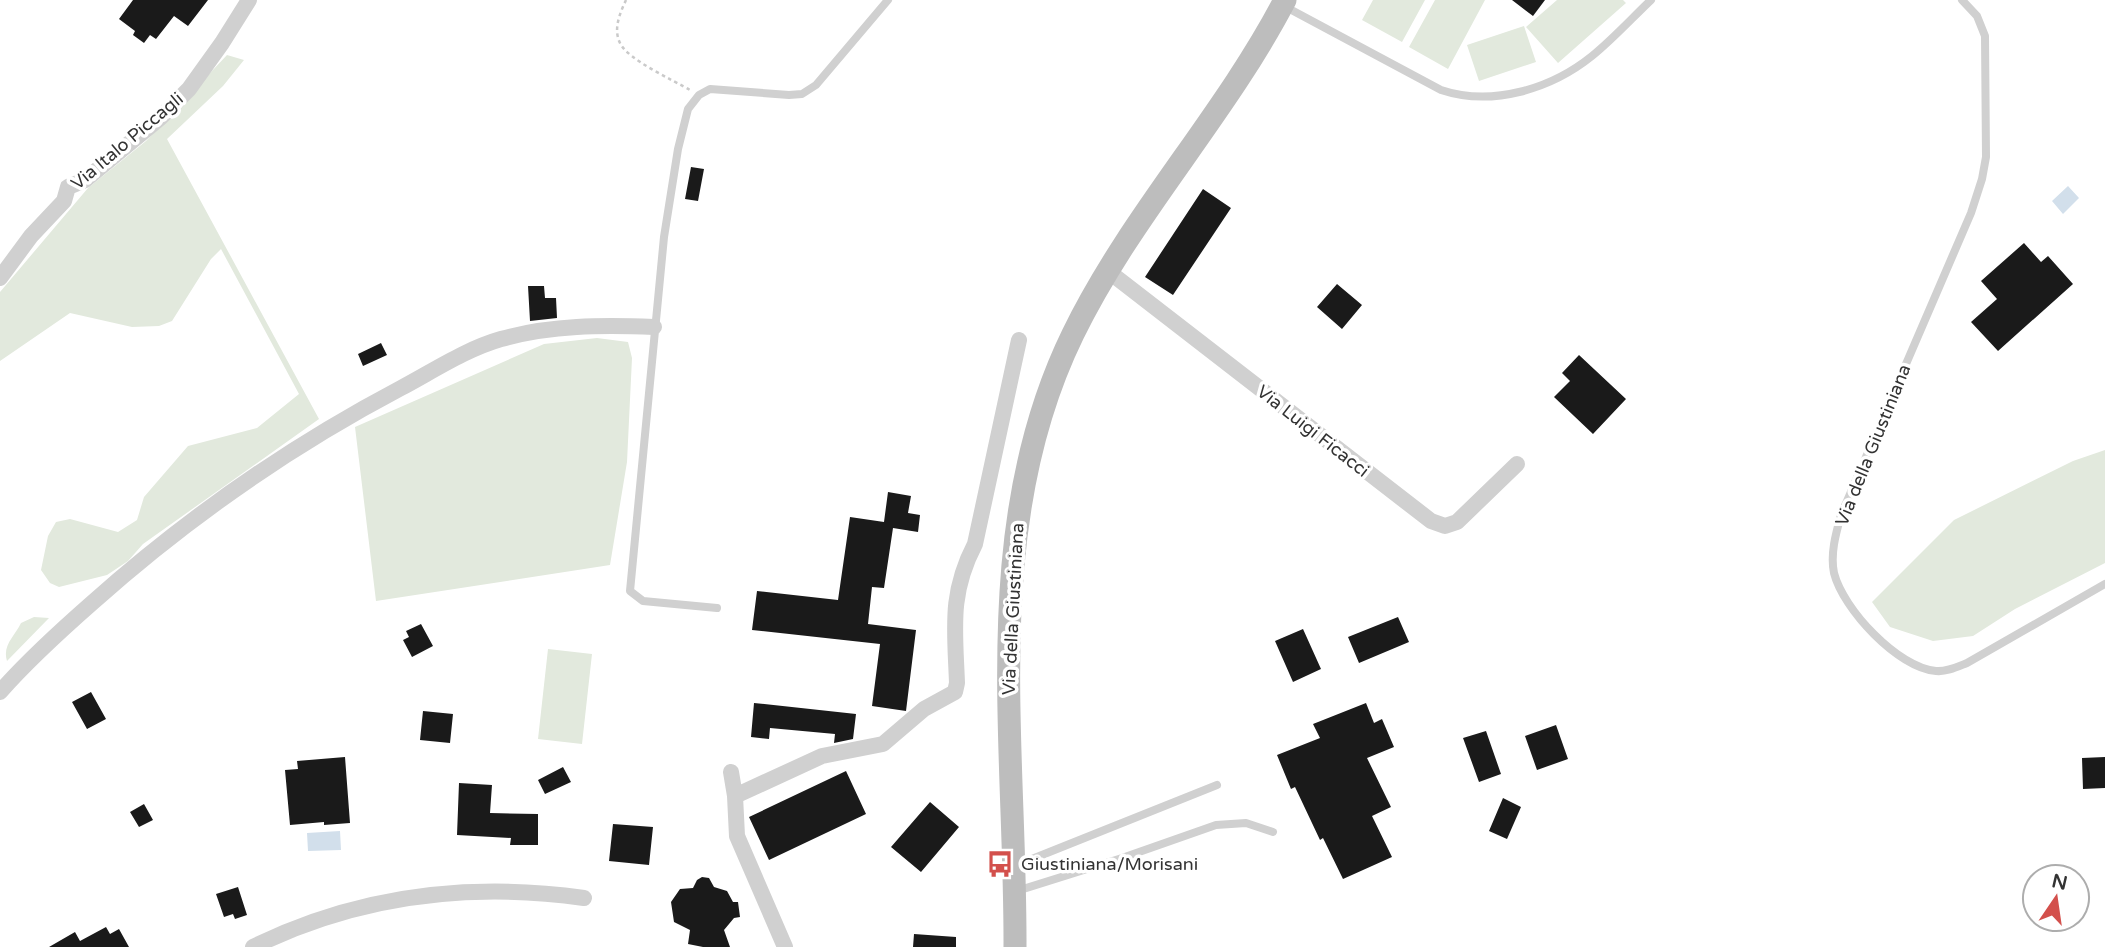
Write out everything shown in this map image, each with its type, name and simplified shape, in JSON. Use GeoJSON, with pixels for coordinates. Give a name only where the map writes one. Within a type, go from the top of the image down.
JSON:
{"type":"FeatureCollection","features":[{"type":"Feature","properties":{"kind":"street","name":"Via Italo Piccagli"},"geometry":{"type":"LineString","coordinates":[[0,278],[31,236],[64,201],[68,187],[85,180],[160,118],[189,89],[249,0]]}},
{"type":"Feature","properties":{"kind":"street","name":"Via della Giustiniana"},"geometry":{"type":"LineString","coordinates":[[1015,947],[1009,673],[1012,568],[1018,512],[1032,444],[1055,376],[1074,333],[1108,271],[1240,78],[1284,3]]}},
{"type":"Feature","properties":{"kind":"street","name":"Via Luigi Ficacci"},"geometry":{"type":"LineString","coordinates":[[1108,271],[1431,522],[1445,526],[1457,522],[1517,464]]}},
{"type":"Feature","properties":{"kind":"street"},"geometry":{"type":"LineString","coordinates":[[0,692],[37,652],[170,536],[288,455],[363,408],[464,354],[502,339],[571,327],[654,327]]}},
{"type":"Feature","properties":{"kind":"street"},"geometry":{"type":"LineString","coordinates":[[736,796],[822,756],[883,744],[924,709],[955,692],[955,606],[963,568],[975,544],[1019,340]]}},
{"type":"Feature","properties":{"kind":"street"},"geometry":{"type":"LineString","coordinates":[[731,772],[736,796],[737,835],[785,947]]}},
{"type":"Feature","properties":{"kind":"street"},"geometry":{"type":"LineString","coordinates":[[253,947],[285,931],[339,912],[430,894],[475,891],[542,892],[584,898]]}},
{"type":"Feature","properties":{"kind":"lane"},"geometry":{"type":"LineString","coordinates":[[717,608],[643,601],[630,590],[664,237],[678,149],[688,110],[699,95],[710,89],[802,94],[816,85],[888,0]]}},
{"type":"Feature","properties":{"kind":"lane","name":"Via della Giustiniana"},"geometry":{"type":"LineString","coordinates":[[1284,3],[1441,90],[1482,98],[1527,90],[1562,75],[1592,56],[1651,0]]}},
{"type":"Feature","properties":{"kind":"lane","name":"Via della Giustiniana"},"geometry":{"type":"LineString","coordinates":[[1962,0],[1977,16],[1985,36],[1986,158],[1982,179],[1965,226],[1841,514],[1834,545],[1834,573],[1853,612],[1896,654],[1911,663],[1936,671],[1967,663],[2105,584]]}},
{"type":"Feature","properties":{"kind":"lane"},"geometry":{"type":"LineString","coordinates":[[1014,866],[1217,785]]}},
{"type":"Feature","properties":{"kind":"lane"},"geometry":{"type":"LineString","coordinates":[[1014,892],[1216,825],[1246,823],[1273,832]]}},
{"type":"Feature","properties":{"kind":"path"},"geometry":{"type":"LineString","coordinates":[[626,0],[619,17],[617,33],[628,54],[699,95]]}},
{"type":"Feature","properties":{"kind":"shaded area"},"geometry":{"type":"Polygon","coordinates":[[[1373,0],[1425,0],[1402,42],[1362,20],[1373,0]]]}},
{"type":"Feature","properties":{"kind":"shaded area"},"geometry":{"type":"Polygon","coordinates":[[[1435,0],[1485,0],[1448,69],[1409,47],[1435,0]]]}},
{"type":"Feature","properties":{"kind":"shaded area"},"geometry":{"type":"Polygon","coordinates":[[[1557,0],[1623,0],[1626,3],[1558,63],[1526,27],[1557,0]]]}},
{"type":"Feature","properties":{"kind":"shaded area"},"geometry":{"type":"Polygon","coordinates":[[[1524,26],[1536,62],[1479,81],[1467,45],[1524,26]]]}},
{"type":"Feature","properties":{"kind":"shaded area"},"geometry":{"type":"Polygon","coordinates":[[[227,55],[244,60],[223,86],[167,139],[319,419],[143,544],[128,561],[107,575],[59,587],[50,583],[41,570],[48,536],[56,522],[70,519],[118,532],[137,520],[144,497],[188,446],[257,428],[299,394],[221,249],[211,259],[172,321],[159,326],[132,327],[70,313],[0,361],[0,292],[88,188],[146,141],[227,55]]]}},
{"type":"Feature","properties":{"kind":"shaded area"},"geometry":{"type":"Polygon","coordinates":[[[2068,186],[2079,198],[2063,214],[2052,201],[2068,186]]]}},
{"type":"Feature","properties":{"kind":"shaded area"},"geometry":{"type":"Polygon","coordinates":[[[597,338],[628,342],[632,358],[627,462],[610,565],[376,601],[355,427],[544,344],[597,338]]]}},
{"type":"Feature","properties":{"kind":"shaded area"},"geometry":{"type":"Polygon","coordinates":[[[2105,450],[2105,563],[2015,609],[1973,636],[1933,641],[1890,627],[1872,602],[1954,520],[2073,461],[2105,450]]]}},
{"type":"Feature","properties":{"kind":"shaded area"},"geometry":{"type":"Polygon","coordinates":[[[34,617],[49,618],[7,661],[6,650],[21,623],[34,617]]]}},
{"type":"Feature","properties":{"kind":"shaded area"},"geometry":{"type":"Polygon","coordinates":[[[548,649],[592,654],[582,744],[538,739],[548,649]]]}},
{"type":"Feature","properties":{"kind":"shaded area"},"geometry":{"type":"Polygon","coordinates":[[[340,831],[341,850],[308,851],[307,833],[340,831]]]}},
{"type":"Feature","properties":{"kind":"building"},"geometry":{"type":"Polygon","coordinates":[[[133,0],[208,0],[188,26],[174,16],[156,39],[150,35],[144,43],[133,35],[135,31],[119,19],[133,0]]]}},
{"type":"Feature","properties":{"kind":"building"},"geometry":{"type":"Polygon","coordinates":[[[1512,0],[1545,0],[1533,16],[1512,0]]]}},
{"type":"Feature","properties":{"kind":"building"},"geometry":{"type":"Polygon","coordinates":[[[691,167],[704,169],[698,201],[685,199],[691,167]]]}},
{"type":"Feature","properties":{"kind":"building"},"geometry":{"type":"Polygon","coordinates":[[[1203,189],[1231,208],[1173,295],[1145,277],[1203,189]]]}},
{"type":"Feature","properties":{"kind":"building"},"geometry":{"type":"Polygon","coordinates":[[[2024,243],[2041,262],[2048,256],[2073,284],[1998,351],[1971,322],[1997,299],[1981,281],[2024,243]]]}},
{"type":"Feature","properties":{"kind":"building"},"geometry":{"type":"Polygon","coordinates":[[[1337,284],[1362,305],[1342,329],[1317,307],[1337,284]]]}},
{"type":"Feature","properties":{"kind":"building"},"geometry":{"type":"Polygon","coordinates":[[[528,286],[544,286],[545,298],[556,298],[557,318],[530,321],[528,286]]]}},
{"type":"Feature","properties":{"kind":"building"},"geometry":{"type":"Polygon","coordinates":[[[381,343],[387,355],[363,366],[358,354],[381,343]]]}},
{"type":"Feature","properties":{"kind":"building"},"geometry":{"type":"Polygon","coordinates":[[[1579,355],[1626,399],[1593,434],[1554,397],[1570,381],[1562,373],[1579,355]]]}},
{"type":"Feature","properties":{"kind":"building"},"geometry":{"type":"Polygon","coordinates":[[[888,492],[911,496],[908,513],[920,515],[918,532],[893,528],[884,588],[872,587],[868,624],[916,630],[906,711],[872,706],[880,644],[752,630],[757,591],[838,600],[850,517],[884,522],[888,492]]]}},
{"type":"Feature","properties":{"kind":"building"},"geometry":{"type":"Polygon","coordinates":[[[1398,617],[1409,642],[1359,663],[1348,637],[1398,617]]]}},
{"type":"Feature","properties":{"kind":"building"},"geometry":{"type":"Polygon","coordinates":[[[421,624],[433,646],[412,657],[403,640],[409,637],[406,631],[421,624]]]}},
{"type":"Feature","properties":{"kind":"building"},"geometry":{"type":"Polygon","coordinates":[[[1303,629],[1321,669],[1293,682],[1275,641],[1303,629]]]}},
{"type":"Feature","properties":{"kind":"building"},"geometry":{"type":"Polygon","coordinates":[[[91,692],[106,719],[87,729],[72,702],[91,692]]]}},
{"type":"Feature","properties":{"kind":"building"},"geometry":{"type":"Polygon","coordinates":[[[754,703],[856,714],[853,739],[834,743],[835,734],[770,728],[769,739],[751,737],[754,703]]]}},
{"type":"Feature","properties":{"kind":"building"},"geometry":{"type":"Polygon","coordinates":[[[1366,703],[1374,723],[1382,719],[1394,747],[1367,758],[1391,807],[1372,816],[1392,857],[1343,879],[1323,838],[1320,840],[1295,787],[1291,789],[1277,755],[1320,738],[1313,724],[1366,703]]]}},
{"type":"Feature","properties":{"kind":"building"},"geometry":{"type":"Polygon","coordinates":[[[423,711],[453,714],[450,743],[420,740],[423,711]]]}},
{"type":"Feature","properties":{"kind":"building"},"geometry":{"type":"Polygon","coordinates":[[[1556,725],[1568,759],[1537,770],[1525,736],[1556,725]]]}},
{"type":"Feature","properties":{"kind":"building"},"geometry":{"type":"Polygon","coordinates":[[[1486,731],[1501,774],[1479,782],[1463,738],[1486,731]]]}},
{"type":"Feature","properties":{"kind":"building"},"geometry":{"type":"Polygon","coordinates":[[[345,757],[350,823],[290,825],[285,770],[298,769],[297,761],[345,757]]]}},
{"type":"Feature","properties":{"kind":"building"},"geometry":{"type":"Polygon","coordinates":[[[2105,757],[2105,788],[2083,789],[2082,758],[2105,757]]]}},
{"type":"Feature","properties":{"kind":"building"},"geometry":{"type":"Polygon","coordinates":[[[563,767],[571,782],[545,794],[538,780],[563,767]]]}},
{"type":"Feature","properties":{"kind":"building"},"geometry":{"type":"Polygon","coordinates":[[[846,771],[866,814],[769,860],[749,817],[846,771]]]}},
{"type":"Feature","properties":{"kind":"building"},"geometry":{"type":"Polygon","coordinates":[[[459,783],[492,785],[490,813],[538,814],[538,845],[510,845],[511,838],[457,835],[459,783]]]}},
{"type":"Feature","properties":{"kind":"building"},"geometry":{"type":"Polygon","coordinates":[[[1503,798],[1521,807],[1507,839],[1489,831],[1503,798]]]}},
{"type":"Feature","properties":{"kind":"building"},"geometry":{"type":"Polygon","coordinates":[[[930,802],[959,827],[921,872],[891,847],[930,802]]]}},
{"type":"Feature","properties":{"kind":"building"},"geometry":{"type":"Polygon","coordinates":[[[144,804],[153,820],[139,827],[130,812],[144,804]]]}},
{"type":"Feature","properties":{"kind":"building"},"geometry":{"type":"Polygon","coordinates":[[[613,824],[653,827],[649,865],[609,861],[613,824]]]}},
{"type":"Feature","properties":{"kind":"building"},"geometry":{"type":"Polygon","coordinates":[[[702,877],[709,878],[714,887],[727,891],[733,902],[738,902],[740,917],[734,918],[724,930],[730,947],[688,944],[690,930],[674,922],[671,902],[680,889],[693,888],[702,877]]]}},
{"type":"Feature","properties":{"kind":"building"},"geometry":{"type":"Polygon","coordinates":[[[238,887],[247,915],[235,919],[233,914],[224,917],[216,894],[238,887]]]}},
{"type":"Feature","properties":{"kind":"building"},"geometry":{"type":"Polygon","coordinates":[[[106,927],[110,934],[119,929],[129,947],[49,947],[75,932],[80,941],[106,927]]]}},
{"type":"Feature","properties":{"kind":"building"},"geometry":{"type":"Polygon","coordinates":[[[914,934],[956,937],[956,947],[913,947],[914,934]]]}},
{"type":"Feature","properties":{"kind":"place","name":"Giustiniana/Morisani"},"geometry":{"type":"Point","coordinates":[1000,864]}}]}
